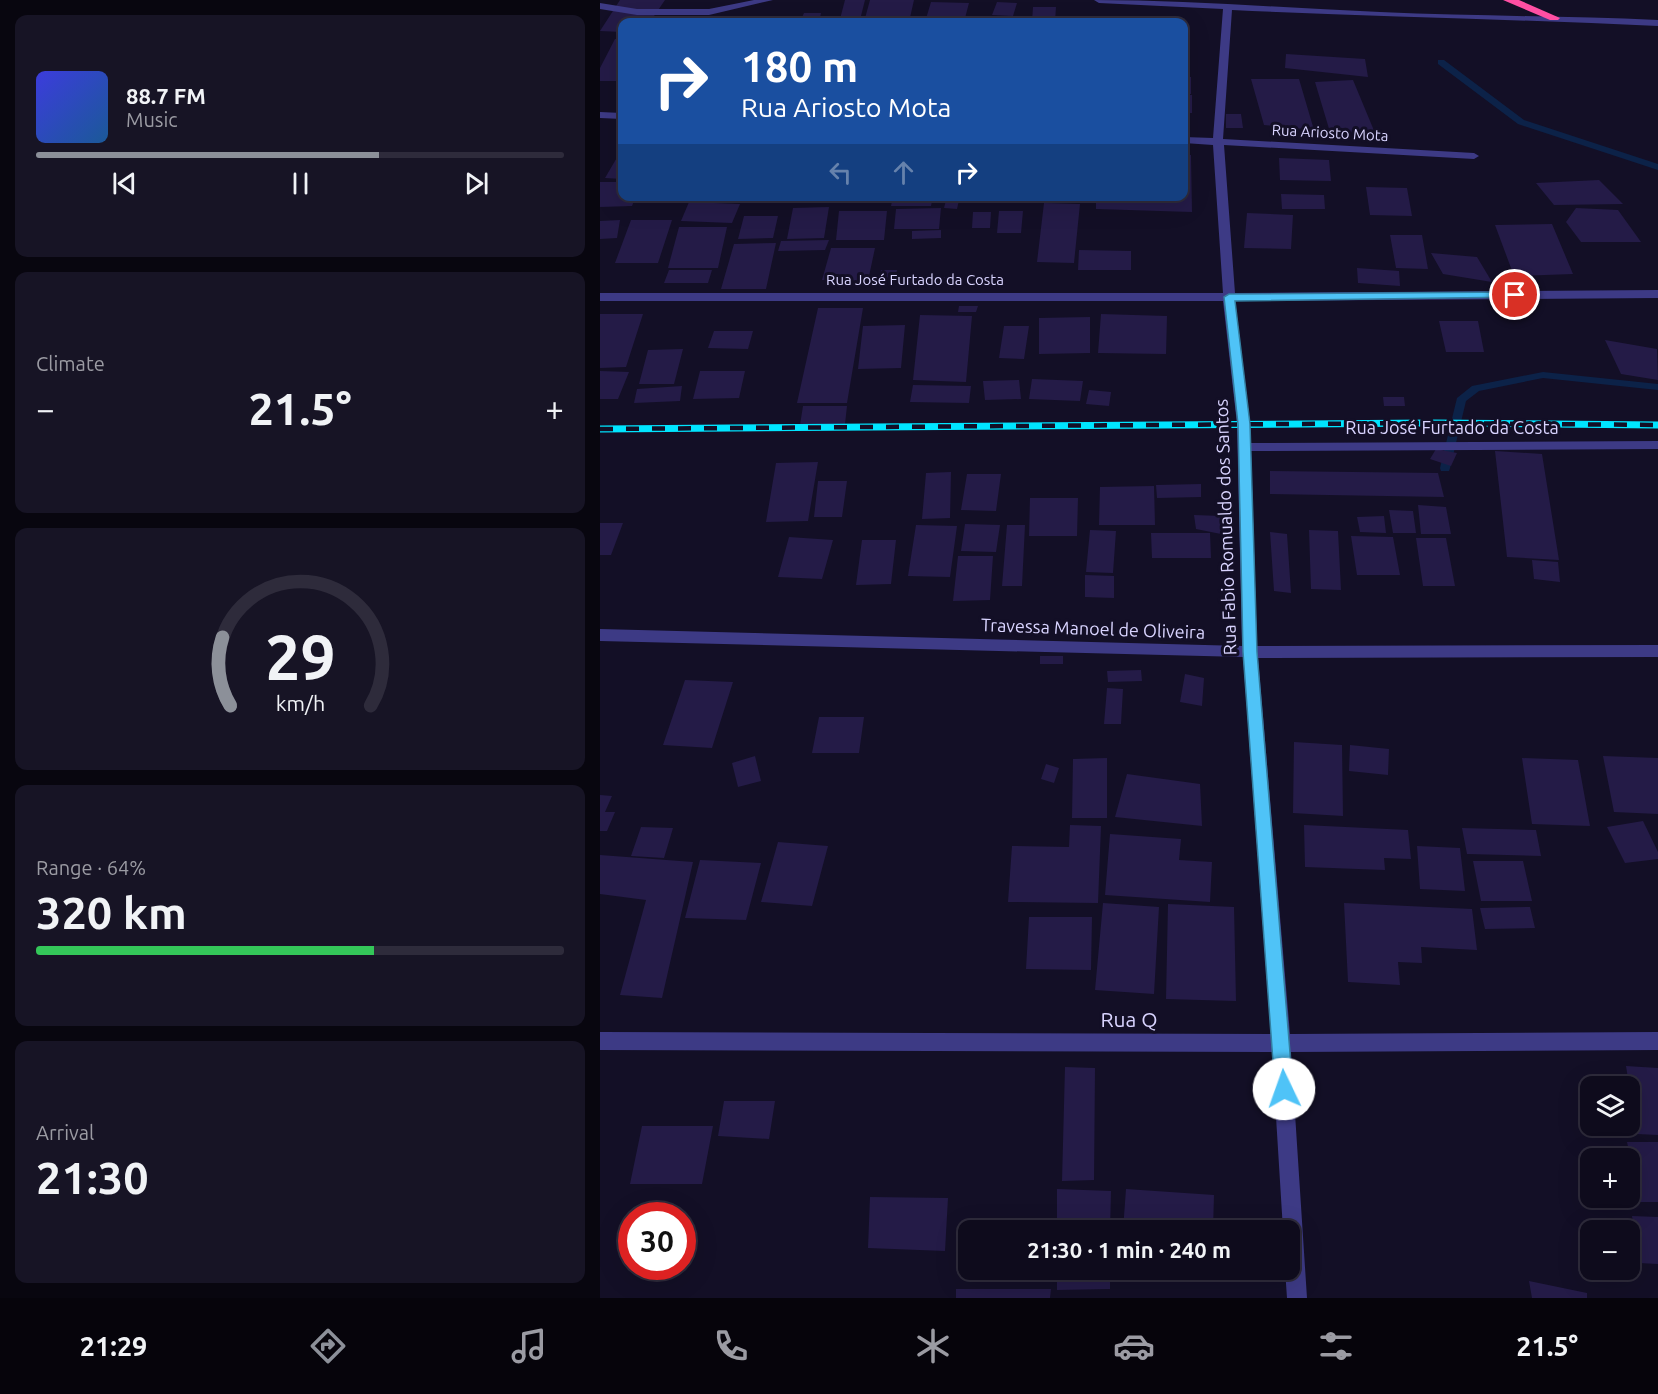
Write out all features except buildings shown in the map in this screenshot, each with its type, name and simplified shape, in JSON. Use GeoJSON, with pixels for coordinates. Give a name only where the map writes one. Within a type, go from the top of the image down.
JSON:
{"type":"FeatureCollection","features":[{"type":"Feature","properties":{"kind":"highway"},"geometry":{"type":"LineString","coordinates":[[1509,0],[1554,18]]}},
{"type":"Feature","properties":{"kind":"street"},"geometry":{"type":"LineString","coordinates":[[600,6],[637,12],[709,12],[768,0]]}},
{"type":"Feature","properties":{"kind":"street"},"geometry":{"type":"LineString","coordinates":[[1099,0],[1382,15],[1658,22]]}},
{"type":"Feature","properties":{"kind":"street","name":"Rua Fabio Romualdo dos Santos"},"geometry":{"type":"LineString","coordinates":[[1228,6],[1218,142],[1229,297],[1246,447],[1250,652],[1281,1043],[1297,1298]]}},
{"type":"Feature","properties":{"kind":"street"},"geometry":{"type":"LineString","coordinates":[[600,115],[618,116]]}},
{"type":"Feature","properties":{"kind":"street","name":"Rua Ariosto Mota"},"geometry":{"type":"LineString","coordinates":[[1188,140],[1474,156]]}},
{"type":"Feature","properties":{"kind":"street"},"geometry":{"type":"LineString","coordinates":[[1229,297],[1658,294]]}},
{"type":"Feature","properties":{"kind":"street","name":"Rua José Furtado da Costa"},"geometry":{"type":"LineString","coordinates":[[600,297],[1229,297]]}},
{"type":"Feature","properties":{"kind":"street","name":"Rua José Furtado da Costa"},"geometry":{"type":"LineString","coordinates":[[1246,447],[1658,445]]}},
{"type":"Feature","properties":{"kind":"street","name":"Travessa Manoel de Oliveira"},"geometry":{"type":"LineString","coordinates":[[600,635],[1250,652],[1658,651]]}},
{"type":"Feature","properties":{"kind":"street","name":"Rua Q"},"geometry":{"type":"LineString","coordinates":[[600,1041],[1281,1043],[1658,1041]]}},
{"type":"Feature","properties":{"kind":"waterway"},"geometry":{"type":"LineString","coordinates":[[1441,62],[1521,122],[1658,167]]}},
{"type":"Feature","properties":{"kind":"waterway"},"geometry":{"type":"LineString","coordinates":[[1445,468],[1461,400],[1476,388],[1543,375],[1658,387]]}},
{"type":"Feature","properties":{"kind":"railway"},"geometry":{"type":"LineString","coordinates":[[600,429],[1431,423],[1658,425]]}},
{"type":"Feature","properties":{"kind":"route"},"geometry":{"type":"LineString","coordinates":[[1284,1089],[1250,652],[1246,447],[1229,297],[1515,295]]}}]}
